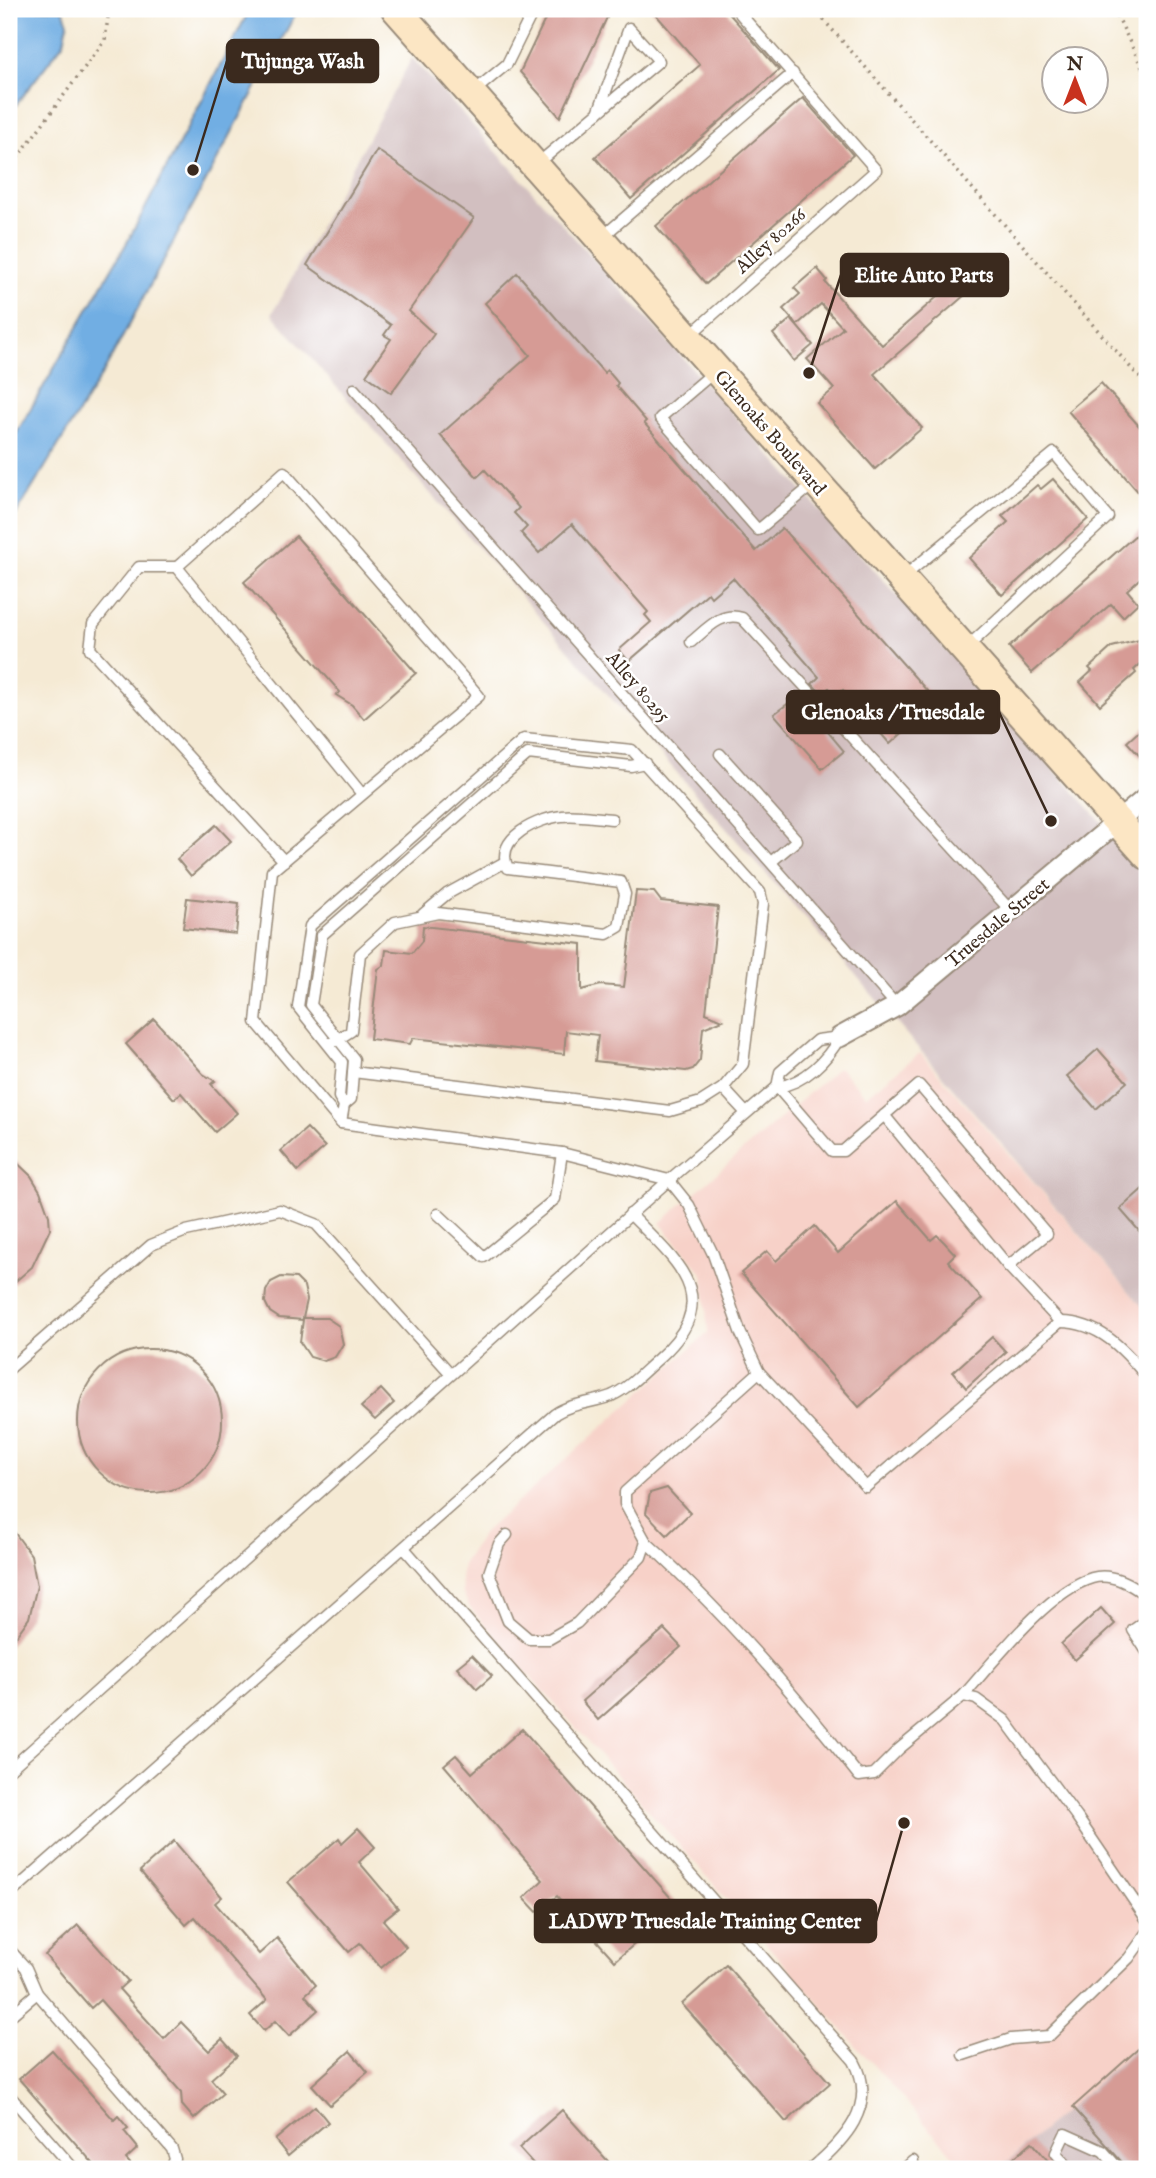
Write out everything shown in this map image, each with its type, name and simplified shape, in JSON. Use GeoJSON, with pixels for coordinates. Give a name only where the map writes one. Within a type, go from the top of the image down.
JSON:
{"type":"FeatureCollection","features":[{"type":"Feature","properties":{"kind":"main road","name":"Glenoaks Boulevard"},"geometry":{"type":"LineString","coordinates":[[396,9],[1147,855]]}},
{"type":"Feature","properties":{"kind":"street","name":"Truesdale Street"},"geometry":{"type":"LineString","coordinates":[[840,1037],[897,1006],[1147,797]]}},
{"type":"Feature","properties":{"kind":"lane"},"geometry":{"type":"LineString","coordinates":[[471,93],[506,64],[534,9]]}},
{"type":"Feature","properties":{"kind":"lane"},"geometry":{"type":"LineString","coordinates":[[600,239],[793,72],[736,9]]}},
{"type":"Feature","properties":{"kind":"lane"},"geometry":{"type":"LineString","coordinates":[[536,166],[659,61],[629,28],[598,113]]}},
{"type":"Feature","properties":{"kind":"lane","name":"Alley 80266"},"geometry":{"type":"LineString","coordinates":[[688,337],[876,170],[793,72]]}},
{"type":"Feature","properties":{"kind":"lane"},"geometry":{"type":"LineString","coordinates":[[717,370],[660,418],[758,530],[816,483]]}},
{"type":"Feature","properties":{"kind":"lane","name":"Alley 80295"},"geometry":{"type":"LineString","coordinates":[[354,389],[897,1006]]}},
{"type":"Feature","properties":{"kind":"lane"},"geometry":{"type":"LineString","coordinates":[[902,578],[1054,453],[1108,517],[965,649]]}},
{"type":"Feature","properties":{"kind":"lane"},"geometry":{"type":"LineString","coordinates":[[284,861],[90,649],[93,624],[139,567],[177,567],[284,472],[479,696],[284,861],[272,870],[256,1022],[341,1123],[562,1153],[669,1180],[689,1205],[713,1255],[741,1334],[759,1372],[866,1487],[1060,1322],[1080,1322],[1104,1334],[1124,1349],[1147,1377]]}},
{"type":"Feature","properties":{"kind":"lane"},"geometry":{"type":"LineString","coordinates":[[177,567],[362,794]]}},
{"type":"Feature","properties":{"kind":"lane"},"geometry":{"type":"LineString","coordinates":[[691,642],[721,618],[731,615],[742,618],[1011,911]]}},
{"type":"Feature","properties":{"kind":"lane"},"geometry":{"type":"LineString","coordinates":[[341,1123],[344,1105],[351,1099],[353,1072],[354,1059],[298,1007],[310,926],[524,739],[632,750],[760,892],[763,904],[743,1064],[723,1088],[701,1102],[670,1111],[353,1072]]}},
{"type":"Feature","properties":{"kind":"lane"},"geometry":{"type":"LineString","coordinates":[[344,1105],[339,1097],[342,1062],[311,1005],[322,934],[528,754],[631,766],[645,763]]}},
{"type":"Feature","properties":{"kind":"lane"},"geometry":{"type":"LineString","coordinates":[[720,754],[797,840],[771,862]]}},
{"type":"Feature","properties":{"kind":"lane"},"geometry":{"type":"LineString","coordinates":[[333,1042],[351,1031],[360,954],[395,922],[438,913],[607,934],[619,927],[625,894],[621,882],[508,868],[504,850],[510,840],[544,818],[566,815],[612,819]]}},
{"type":"Feature","properties":{"kind":"lane"},"geometry":{"type":"LineString","coordinates":[[420,917],[447,894],[505,862]]}},
{"type":"Feature","properties":{"kind":"lane"},"geometry":{"type":"LineString","coordinates":[[777,1087],[780,1072],[817,1040],[840,1037]]}},
{"type":"Feature","properties":{"kind":"lane"},"geometry":{"type":"LineString","coordinates":[[9,1770],[746,1113],[777,1087],[792,1085],[830,1056],[840,1037]]}},
{"type":"Feature","properties":{"kind":"lane"},"geometry":{"type":"LineString","coordinates":[[777,1087],[832,1151],[843,1151],[919,1085],[1047,1234],[1008,1266]]}},
{"type":"Feature","properties":{"kind":"lane"},"geometry":{"type":"LineString","coordinates":[[723,1088],[746,1113]]}},
{"type":"Feature","properties":{"kind":"lane"},"geometry":{"type":"LineString","coordinates":[[884,1115],[1008,1266],[1060,1322]]}},
{"type":"Feature","properties":{"kind":"lane"},"geometry":{"type":"LineString","coordinates":[[438,1214],[484,1257],[555,1199],[562,1153]]}},
{"type":"Feature","properties":{"kind":"lane"},"geometry":{"type":"LineString","coordinates":[[9,1369],[151,1245],[186,1231],[280,1210],[316,1224],[451,1374]]}},
{"type":"Feature","properties":{"kind":"lane"},"geometry":{"type":"LineString","coordinates":[[9,1895],[555,1414],[619,1392],[674,1345],[684,1332],[691,1307],[688,1279],[677,1262],[630,1214]]}},
{"type":"Feature","properties":{"kind":"lane"},"geometry":{"type":"LineString","coordinates":[[759,1372],[625,1492],[625,1504],[646,1542],[698,1588],[731,1624],[859,1776],[874,1774],[899,1749],[964,1696],[1035,1618],[1057,1598],[1093,1578],[1126,1581],[1147,1596]]}},
{"type":"Feature","properties":{"kind":"lane"},"geometry":{"type":"LineString","coordinates":[[506,1535],[499,1544],[489,1573],[508,1621],[529,1639],[549,1639],[562,1635],[577,1623],[641,1557],[646,1542]]}},
{"type":"Feature","properties":{"kind":"lane"},"geometry":{"type":"LineString","coordinates":[[404,1548],[854,2061],[862,2085],[856,2120],[841,2143],[811,2169]]}},
{"type":"Feature","properties":{"kind":"lane"},"geometry":{"type":"LineString","coordinates":[[1147,1620],[1133,1630],[1147,1652]]}},
{"type":"Feature","properties":{"kind":"lane"},"geometry":{"type":"LineString","coordinates":[[964,1696],[976,1699],[1004,1720],[1077,1817],[1147,1920]]}},
{"type":"Feature","properties":{"kind":"lane"},"geometry":{"type":"LineString","coordinates":[[964,2055],[1011,2039],[1049,2036],[1129,1958],[1147,1933]]}},
{"type":"Feature","properties":{"kind":"lane"},"geometry":{"type":"LineString","coordinates":[[9,1949],[26,1968],[37,1993],[172,2150],[175,2159],[171,2169]]}},
{"type":"Feature","properties":{"kind":"lane"},"geometry":{"type":"LineString","coordinates":[[9,2017],[37,1993]]}},
{"type":"Feature","properties":{"kind":"lane"},"geometry":{"type":"LineString","coordinates":[[9,2095],[74,2169]]}},
{"type":"Feature","properties":{"kind":"lane"},"geometry":{"type":"LineString","coordinates":[[1070,2169],[1056,2153],[1065,2134],[1103,2151],[1119,2169]]}},
{"type":"Feature","properties":{"kind":"lane"},"geometry":{"type":"LineString","coordinates":[[904,2169],[913,2161]]}},
{"type":"Feature","properties":{"kind":"path"},"geometry":{"type":"LineString","coordinates":[[9,169],[105,40],[109,9]]}},
{"type":"Feature","properties":{"kind":"path"},"geometry":{"type":"LineString","coordinates":[[814,9],[1147,386]]}},
{"type":"Feature","properties":{"kind":"path"},"geometry":{"type":"LineString","coordinates":[[1114,9],[1147,78]]}},
{"type":"Feature","properties":{"kind":"shaded area"},"geometry":{"type":"Polygon","coordinates":[[[412,58],[1106,827],[1147,877],[1147,1312],[829,945],[272,314],[412,58]]]}},
{"type":"Feature","properties":{"kind":"shaded area"},"geometry":{"type":"Polygon","coordinates":[[[920,1053],[1147,1312],[1147,2038],[999,2169],[965,2169],[470,1608],[463,1594],[461,1581],[463,1563],[483,1533],[708,1333],[703,1274],[660,1223],[839,1067],[866,1096],[920,1053]]]}},
{"type":"Feature","properties":{"kind":"shaded area"},"geometry":{"type":"Polygon","coordinates":[[[1147,2038],[1147,2169],[999,2169],[1147,2038]]]}},
{"type":"Feature","properties":{"kind":"water"},"geometry":{"type":"Polygon","coordinates":[[[9,9],[63,9],[68,23],[64,42],[9,114],[9,9]]]}},
{"type":"Feature","properties":{"kind":"water"},"geometry":{"type":"Polygon","coordinates":[[[250,9],[298,9],[107,366],[9,526],[9,446],[129,239],[250,9]]]}},
{"type":"Feature","properties":{"kind":"building"},"geometry":{"type":"Polygon","coordinates":[[[550,9],[611,9],[560,117],[520,72],[550,9]]]}},
{"type":"Feature","properties":{"kind":"building"},"geometry":{"type":"Polygon","coordinates":[[[651,9],[725,9],[779,70],[631,199],[595,157],[700,65],[651,9]]]}},
{"type":"Feature","properties":{"kind":"building"},"geometry":{"type":"Polygon","coordinates":[[[803,98],[853,155],[706,284],[656,226],[803,98]]]}},
{"type":"Feature","properties":{"kind":"building"},"geometry":{"type":"Polygon","coordinates":[[[377,150],[474,218],[409,311],[434,334],[391,393],[366,375],[391,339],[384,335],[391,325],[307,265],[377,150]]]}},
{"type":"Feature","properties":{"kind":"building"},"geometry":{"type":"Polygon","coordinates":[[[984,256],[996,268],[874,374],[922,428],[875,469],[817,403],[834,389],[807,359],[843,328],[821,304],[797,325],[783,309],[800,294],[794,288],[817,268],[827,280],[825,282],[882,345],[984,256]]]}},
{"type":"Feature","properties":{"kind":"building"},"geometry":{"type":"Polygon","coordinates":[[[517,273],[604,373],[607,370],[618,383],[616,386],[646,421],[644,423],[756,551],[782,528],[937,702],[890,744],[843,690],[836,696],[829,688],[822,694],[812,684],[819,677],[733,578],[711,597],[708,593],[629,661],[619,650],[651,622],[645,615],[648,612],[572,524],[539,553],[521,533],[527,527],[514,513],[519,508],[485,470],[477,477],[440,435],[530,355],[485,303],[517,273]]]}},
{"type":"Feature","properties":{"kind":"building"},"geometry":{"type":"Polygon","coordinates":[[[791,319],[813,345],[794,361],[773,334],[791,319]]]}},
{"type":"Feature","properties":{"kind":"building"},"geometry":{"type":"Polygon","coordinates":[[[1101,383],[1147,435],[1147,502],[1068,411],[1101,383]]]}},
{"type":"Feature","properties":{"kind":"building"},"geometry":{"type":"Polygon","coordinates":[[[1053,479],[1088,519],[1002,595],[969,558],[1008,522],[1002,516],[1037,485],[1041,489],[1053,479]]]}},
{"type":"Feature","properties":{"kind":"building"},"geometry":{"type":"Polygon","coordinates":[[[1147,525],[1147,572],[1127,590],[1138,603],[1123,617],[1111,604],[1032,673],[1009,647],[1147,525]]]}},
{"type":"Feature","properties":{"kind":"building"},"geometry":{"type":"Polygon","coordinates":[[[296,536],[416,673],[364,719],[352,705],[336,695],[340,692],[244,582],[296,536]]]}},
{"type":"Feature","properties":{"kind":"building"},"geometry":{"type":"Polygon","coordinates":[[[1147,638],[1147,658],[1134,670],[1136,673],[1100,705],[1080,682],[1092,671],[1089,668],[1112,647],[1147,638]]]}},
{"type":"Feature","properties":{"kind":"building"},"geometry":{"type":"Polygon","coordinates":[[[801,694],[811,704],[807,707],[844,751],[822,769],[774,714],[801,694]]]}},
{"type":"Feature","properties":{"kind":"building"},"geometry":{"type":"Polygon","coordinates":[[[1147,724],[1147,764],[1127,742],[1147,724]]]}},
{"type":"Feature","properties":{"kind":"building"},"geometry":{"type":"Polygon","coordinates":[[[216,825],[231,841],[191,876],[177,859],[216,825]]]}},
{"type":"Feature","properties":{"kind":"building"},"geometry":{"type":"Polygon","coordinates":[[[636,891],[654,892],[661,901],[718,907],[706,1013],[723,1020],[703,1028],[700,1060],[693,1069],[686,1071],[595,1061],[598,1035],[566,1031],[564,1054],[413,1038],[410,1044],[370,1039],[378,969],[384,965],[386,950],[412,953],[422,941],[423,926],[582,944],[582,990],[601,985],[624,987],[636,891]]]}},
{"type":"Feature","properties":{"kind":"building"},"geometry":{"type":"Polygon","coordinates":[[[187,898],[239,904],[236,934],[183,928],[187,898]]]}},
{"type":"Feature","properties":{"kind":"building"},"geometry":{"type":"Polygon","coordinates":[[[154,1019],[203,1074],[215,1081],[211,1084],[237,1113],[215,1132],[181,1093],[174,1099],[126,1044],[154,1019]]]}},
{"type":"Feature","properties":{"kind":"building"},"geometry":{"type":"Polygon","coordinates":[[[1098,1049],[1127,1082],[1096,1109],[1067,1076],[1098,1049]]]}},
{"type":"Feature","properties":{"kind":"building"},"geometry":{"type":"Polygon","coordinates":[[[307,1128],[325,1147],[298,1171],[281,1151],[307,1128]]]}},
{"type":"Feature","properties":{"kind":"building"},"geometry":{"type":"Polygon","coordinates":[[[9,1155],[31,1176],[40,1191],[49,1216],[50,1229],[32,1267],[9,1287],[9,1155]]]}},
{"type":"Feature","properties":{"kind":"building"},"geometry":{"type":"Polygon","coordinates":[[[1147,1185],[1147,1240],[1120,1209],[1147,1185]]]}},
{"type":"Feature","properties":{"kind":"building"},"geometry":{"type":"Polygon","coordinates":[[[897,1201],[931,1240],[937,1235],[955,1254],[948,1261],[982,1299],[859,1407],[741,1273],[767,1251],[776,1261],[815,1226],[838,1253],[897,1201]]]}},
{"type":"Feature","properties":{"kind":"building"},"geometry":{"type":"Polygon","coordinates":[[[281,1277],[296,1278],[304,1286],[307,1300],[303,1318],[327,1318],[339,1326],[343,1344],[335,1357],[324,1361],[310,1357],[300,1342],[303,1320],[279,1318],[270,1312],[265,1302],[266,1291],[271,1282],[281,1277]]]}},
{"type":"Feature","properties":{"kind":"building"},"geometry":{"type":"Polygon","coordinates":[[[992,1337],[1006,1352],[966,1388],[953,1372],[992,1337]]]}},
{"type":"Feature","properties":{"kind":"building"},"geometry":{"type":"Polygon","coordinates":[[[150,1349],[178,1354],[201,1370],[217,1393],[222,1421],[217,1449],[201,1472],[178,1488],[150,1493],[122,1488],[99,1472],[83,1449],[78,1421],[83,1393],[99,1370],[122,1354],[150,1349]]]}},
{"type":"Feature","properties":{"kind":"building"},"geometry":{"type":"Polygon","coordinates":[[[381,1389],[394,1403],[375,1420],[361,1407],[381,1389]]]}},
{"type":"Feature","properties":{"kind":"building"},"geometry":{"type":"Polygon","coordinates":[[[667,1488],[690,1513],[667,1535],[646,1513],[650,1493],[667,1488]]]}},
{"type":"Feature","properties":{"kind":"building"},"geometry":{"type":"Polygon","coordinates":[[[9,1525],[31,1555],[37,1586],[29,1618],[9,1646],[9,1525]]]}},
{"type":"Feature","properties":{"kind":"building"},"geometry":{"type":"Polygon","coordinates":[[[1101,1608],[1115,1624],[1075,1660],[1061,1644],[1101,1608]]]}},
{"type":"Feature","properties":{"kind":"building"},"geometry":{"type":"Polygon","coordinates":[[[664,1629],[681,1647],[598,1720],[582,1701],[664,1629]]]}},
{"type":"Feature","properties":{"kind":"building"},"geometry":{"type":"Polygon","coordinates":[[[472,1655],[492,1676],[477,1689],[457,1667],[472,1655]]]}},
{"type":"Feature","properties":{"kind":"building"},"geometry":{"type":"Polygon","coordinates":[[[522,1729],[678,1906],[615,1961],[557,1896],[537,1912],[524,1898],[543,1880],[444,1765],[456,1755],[472,1773],[522,1729]]]}},
{"type":"Feature","properties":{"kind":"building"},"geometry":{"type":"Polygon","coordinates":[[[358,1828],[375,1847],[359,1862],[398,1908],[383,1920],[406,1947],[381,1968],[360,1943],[349,1952],[288,1882],[339,1838],[342,1843],[358,1828]]]}},
{"type":"Feature","properties":{"kind":"building"},"geometry":{"type":"Polygon","coordinates":[[[174,1841],[222,1897],[215,1903],[259,1954],[277,1938],[316,1985],[305,1995],[318,2010],[289,2036],[275,2021],[264,2031],[250,2015],[267,2000],[195,1917],[186,1925],[140,1871],[174,1841]]]}},
{"type":"Feature","properties":{"kind":"building"},"geometry":{"type":"Polygon","coordinates":[[[78,1925],[128,1981],[119,1989],[164,2039],[181,2022],[209,2051],[222,2039],[237,2056],[211,2079],[223,2093],[194,2119],[182,2105],[181,2092],[100,2000],[91,2008],[45,1955],[78,1925]]]}},
{"type":"Feature","properties":{"kind":"building"},"geometry":{"type":"Polygon","coordinates":[[[726,1965],[830,2083],[786,2122],[682,2004],[726,1965]]]}},
{"type":"Feature","properties":{"kind":"building"},"geometry":{"type":"Polygon","coordinates":[[[1147,2041],[1147,2169],[1128,2169],[1073,2107],[1147,2041]]]}},
{"type":"Feature","properties":{"kind":"building"},"geometry":{"type":"Polygon","coordinates":[[[52,2050],[114,2120],[118,2116],[128,2128],[124,2131],[138,2148],[126,2159],[135,2169],[98,2169],[19,2079],[52,2050]]]}},
{"type":"Feature","properties":{"kind":"building"},"geometry":{"type":"Polygon","coordinates":[[[350,2051],[368,2072],[330,2105],[312,2085],[350,2051]]]}},
{"type":"Feature","properties":{"kind":"building"},"geometry":{"type":"Polygon","coordinates":[[[315,2106],[328,2122],[288,2156],[275,2140],[315,2106]]]}},
{"type":"Feature","properties":{"kind":"building"},"geometry":{"type":"Polygon","coordinates":[[[562,2110],[615,2169],[538,2169],[519,2148],[562,2110]]]}},
{"type":"Feature","properties":{"kind":"building"},"geometry":{"type":"Polygon","coordinates":[[[1032,2142],[1055,2169],[1001,2169],[1032,2142]]]}},
{"type":"Feature","properties":{"kind":"place","name":"Tujunga Wash"},"geometry":{"type":"Point","coordinates":[193,170]}},
{"type":"Feature","properties":{"kind":"place","name":"Elite Auto Parts"},"geometry":{"type":"Point","coordinates":[809,373]}},
{"type":"Feature","properties":{"kind":"place","name":"Glenoaks / Truesdale"},"geometry":{"type":"Point","coordinates":[1051,821]}},
{"type":"Feature","properties":{"kind":"place","name":"LADWP Truesdale Training Center"},"geometry":{"type":"Point","coordinates":[904,1823]}}]}
